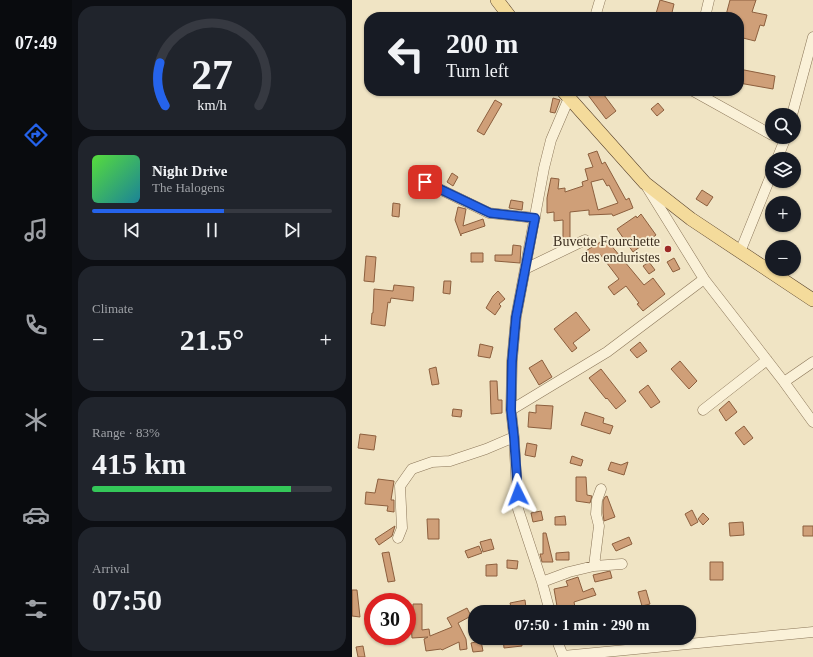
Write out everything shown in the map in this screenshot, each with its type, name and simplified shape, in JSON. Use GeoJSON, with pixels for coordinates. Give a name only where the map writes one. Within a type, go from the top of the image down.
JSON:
{"type":"FeatureCollection","features":[{"type":"Feature","properties":{"kind":"main road"},"geometry":{"type":"LineString","coordinates":[[497,0],[506,12]]}},
{"type":"Feature","properties":{"kind":"main road"},"geometry":{"type":"LineString","coordinates":[[570,96],[646,183],[691,219],[813,300]]}},
{"type":"Feature","properties":{"kind":"street"},"geometry":{"type":"LineString","coordinates":[[597,12],[600,0]]}},
{"type":"Feature","properties":{"kind":"street"},"geometry":{"type":"LineString","coordinates":[[706,12],[709,0]]}},
{"type":"Feature","properties":{"kind":"street"},"geometry":{"type":"LineString","coordinates":[[794,108],[813,37]]}},
{"type":"Feature","properties":{"kind":"street"},"geometry":{"type":"LineString","coordinates":[[548,605],[518,509],[511,410],[512,361],[516,317],[544,168],[551,140],[567,96]]}},
{"type":"Feature","properties":{"kind":"street"},"geometry":{"type":"LineString","coordinates":[[702,96],[765,131]]}},
{"type":"Feature","properties":{"kind":"street"},"geometry":{"type":"LineString","coordinates":[[425,182],[490,213],[535,218]]}},
{"type":"Feature","properties":{"kind":"street"},"geometry":{"type":"LineString","coordinates":[[646,183],[704,279],[813,422]]}},
{"type":"Feature","properties":{"kind":"street"},"geometry":{"type":"LineString","coordinates":[[740,252],[766,188]]}},
{"type":"Feature","properties":{"kind":"street"},"geometry":{"type":"LineString","coordinates":[[525,269],[585,240]]}},
{"type":"Feature","properties":{"kind":"street"},"geometry":{"type":"LineString","coordinates":[[511,410],[607,352],[704,279]]}},
{"type":"Feature","properties":{"kind":"street"},"geometry":{"type":"LineString","coordinates":[[703,410],[767,360]]}},
{"type":"Feature","properties":{"kind":"street"},"geometry":{"type":"LineString","coordinates":[[784,382],[813,362]]}},
{"type":"Feature","properties":{"kind":"street"},"geometry":{"type":"LineString","coordinates":[[398,538],[402,528],[400,486],[412,470],[432,462],[450,462],[514,437]]}},
{"type":"Feature","properties":{"kind":"street"},"geometry":{"type":"LineString","coordinates":[[594,566],[599,526],[596,514],[597,500],[602,489]]}},
{"type":"Feature","properties":{"kind":"street"},"geometry":{"type":"LineString","coordinates":[[542,582],[569,572],[594,566],[622,564]]}},
{"type":"Feature","properties":{"kind":"street"},"geometry":{"type":"LineString","coordinates":[[696,643],[813,632]]}},
{"type":"Feature","properties":{"kind":"street"},"geometry":{"type":"LineString","coordinates":[[559,645],[563,656],[678,645]]}},
{"type":"Feature","properties":{"kind":"building"},"geometry":{"type":"Polygon","coordinates":[[[660,0],[674,4],[672,12],[656,12],[660,0]]]}},
{"type":"Feature","properties":{"kind":"building"},"geometry":{"type":"Polygon","coordinates":[[[730,0],[756,0],[752,12],[767,15],[764,26],[760,25],[755,41],[744,38],[744,12],[727,12],[730,0]]]}},
{"type":"Feature","properties":{"kind":"building"},"geometry":{"type":"Polygon","coordinates":[[[744,70],[775,76],[773,89],[744,84],[744,70]]]}},
{"type":"Feature","properties":{"kind":"building"},"geometry":{"type":"Polygon","coordinates":[[[589,96],[605,96],[616,111],[606,119],[589,96]]]}},
{"type":"Feature","properties":{"kind":"building"},"geometry":{"type":"Polygon","coordinates":[[[553,98],[560,100],[555,113],[550,112],[553,98]]]}},
{"type":"Feature","properties":{"kind":"building"},"geometry":{"type":"Polygon","coordinates":[[[495,100],[502,104],[484,135],[477,131],[495,100]]]}},
{"type":"Feature","properties":{"kind":"building"},"geometry":{"type":"Polygon","coordinates":[[[658,103],[664,110],[657,116],[651,109],[658,103]]]}},
{"type":"Feature","properties":{"kind":"building"},"geometry":{"type":"Polygon","coordinates":[[[597,151],[602,164],[605,162],[626,200],[629,198],[633,208],[613,216],[612,214],[589,215],[589,210],[570,212],[570,239],[563,239],[563,220],[554,221],[554,212],[547,213],[547,198],[551,178],[559,179],[558,189],[565,188],[565,192],[583,186],[582,182],[588,180],[585,169],[593,167],[588,154],[597,151]],[[603,179],[591,182],[598,210],[618,203],[609,185],[607,186],[603,179]]]}},
{"type":"Feature","properties":{"kind":"building"},"geometry":{"type":"Polygon","coordinates":[[[452,173],[458,177],[453,186],[447,182],[452,173]]]}},
{"type":"Feature","properties":{"kind":"building"},"geometry":{"type":"Polygon","coordinates":[[[702,190],[713,197],[707,206],[696,199],[702,190]]]}},
{"type":"Feature","properties":{"kind":"building"},"geometry":{"type":"Polygon","coordinates":[[[511,200],[523,202],[522,210],[509,208],[511,200]]]}},
{"type":"Feature","properties":{"kind":"building"},"geometry":{"type":"Polygon","coordinates":[[[393,203],[400,204],[399,217],[392,216],[393,203]]]}},
{"type":"Feature","properties":{"kind":"building"},"geometry":{"type":"Polygon","coordinates":[[[458,207],[466,209],[463,226],[483,219],[485,226],[461,234],[461,236],[455,220],[458,207]]]}},
{"type":"Feature","properties":{"kind":"building"},"geometry":{"type":"Polygon","coordinates":[[[641,214],[656,235],[633,252],[617,229],[636,216],[637,218],[641,214]]]}},
{"type":"Feature","properties":{"kind":"building"},"geometry":{"type":"Polygon","coordinates":[[[605,238],[644,285],[653,278],[665,294],[643,311],[626,286],[614,295],[608,287],[619,279],[600,254],[589,261],[583,253],[605,238]]]}},
{"type":"Feature","properties":{"kind":"building"},"geometry":{"type":"Polygon","coordinates":[[[513,245],[521,246],[520,263],[495,261],[495,255],[512,255],[513,245]]]}},
{"type":"Feature","properties":{"kind":"building"},"geometry":{"type":"Polygon","coordinates":[[[471,253],[483,253],[483,262],[471,262],[471,253]]]}},
{"type":"Feature","properties":{"kind":"building"},"geometry":{"type":"Polygon","coordinates":[[[366,256],[376,257],[374,282],[364,281],[366,256]]]}},
{"type":"Feature","properties":{"kind":"building"},"geometry":{"type":"Polygon","coordinates":[[[674,258],[680,269],[673,272],[667,262],[674,258]]]}},
{"type":"Feature","properties":{"kind":"building"},"geometry":{"type":"Polygon","coordinates":[[[649,262],[655,270],[649,274],[643,266],[649,262]]]}},
{"type":"Feature","properties":{"kind":"building"},"geometry":{"type":"Polygon","coordinates":[[[444,281],[451,281],[450,294],[443,293],[444,281]]]}},
{"type":"Feature","properties":{"kind":"building"},"geometry":{"type":"Polygon","coordinates":[[[394,285],[414,287],[413,301],[391,298],[390,303],[388,302],[385,326],[371,324],[374,289],[393,291],[394,285]]]}},
{"type":"Feature","properties":{"kind":"building"},"geometry":{"type":"Polygon","coordinates":[[[498,291],[505,299],[499,304],[501,306],[495,315],[486,308],[493,296],[498,291]]]}},
{"type":"Feature","properties":{"kind":"building"},"geometry":{"type":"Polygon","coordinates":[[[576,312],[590,330],[573,343],[577,348],[572,352],[554,329],[576,312]]]}},
{"type":"Feature","properties":{"kind":"building"},"geometry":{"type":"Polygon","coordinates":[[[640,342],[647,351],[637,358],[630,350],[640,342]]]}},
{"type":"Feature","properties":{"kind":"building"},"geometry":{"type":"Polygon","coordinates":[[[480,344],[493,347],[490,358],[478,356],[480,344]]]}},
{"type":"Feature","properties":{"kind":"building"},"geometry":{"type":"Polygon","coordinates":[[[542,360],[552,377],[539,385],[529,368],[542,360]]]}},
{"type":"Feature","properties":{"kind":"building"},"geometry":{"type":"Polygon","coordinates":[[[680,361],[697,381],[689,389],[671,369],[680,361]]]}},
{"type":"Feature","properties":{"kind":"building"},"geometry":{"type":"Polygon","coordinates":[[[436,367],[439,384],[432,385],[429,369],[436,367]]]}},
{"type":"Feature","properties":{"kind":"building"},"geometry":{"type":"Polygon","coordinates":[[[601,369],[626,401],[616,409],[589,378],[601,369]]]}},
{"type":"Feature","properties":{"kind":"building"},"geometry":{"type":"Polygon","coordinates":[[[490,381],[497,381],[498,400],[502,400],[502,413],[491,414],[490,381]]]}},
{"type":"Feature","properties":{"kind":"building"},"geometry":{"type":"Polygon","coordinates":[[[648,385],[660,402],[651,408],[639,392],[648,385]]]}},
{"type":"Feature","properties":{"kind":"building"},"geometry":{"type":"Polygon","coordinates":[[[729,401],[737,412],[726,421],[719,410],[729,401]]]}},
{"type":"Feature","properties":{"kind":"building"},"geometry":{"type":"Polygon","coordinates":[[[536,405],[553,406],[551,429],[528,427],[529,412],[536,413],[536,405]]]}},
{"type":"Feature","properties":{"kind":"building"},"geometry":{"type":"Polygon","coordinates":[[[453,409],[462,410],[461,417],[452,416],[453,409]]]}},
{"type":"Feature","properties":{"kind":"building"},"geometry":{"type":"Polygon","coordinates":[[[585,412],[604,418],[603,423],[613,426],[610,434],[581,425],[585,412]]]}},
{"type":"Feature","properties":{"kind":"building"},"geometry":{"type":"Polygon","coordinates":[[[744,426],[753,438],[744,445],[735,433],[744,426]]]}},
{"type":"Feature","properties":{"kind":"building"},"geometry":{"type":"Polygon","coordinates":[[[360,434],[376,436],[374,450],[358,448],[360,434]]]}},
{"type":"Feature","properties":{"kind":"building"},"geometry":{"type":"Polygon","coordinates":[[[527,443],[537,445],[535,457],[525,455],[527,443]]]}},
{"type":"Feature","properties":{"kind":"building"},"geometry":{"type":"Polygon","coordinates":[[[572,456],[583,460],[581,466],[570,463],[572,456]]]}},
{"type":"Feature","properties":{"kind":"building"},"geometry":{"type":"Polygon","coordinates":[[[611,462],[621,465],[628,462],[624,475],[608,470],[611,462]]]}},
{"type":"Feature","properties":{"kind":"building"},"geometry":{"type":"Polygon","coordinates":[[[576,477],[586,477],[587,495],[592,496],[590,503],[576,501],[576,477]]]}},
{"type":"Feature","properties":{"kind":"building"},"geometry":{"type":"Polygon","coordinates":[[[378,479],[394,481],[391,500],[394,500],[394,512],[387,511],[388,506],[365,504],[366,492],[375,493],[378,479]]]}},
{"type":"Feature","properties":{"kind":"building"},"geometry":{"type":"Polygon","coordinates":[[[607,496],[615,517],[604,521],[603,501],[607,496]]]}},
{"type":"Feature","properties":{"kind":"building"},"geometry":{"type":"Polygon","coordinates":[[[692,510],[698,522],[691,526],[685,514],[692,510]]]}},
{"type":"Feature","properties":{"kind":"building"},"geometry":{"type":"Polygon","coordinates":[[[541,511],[543,520],[533,522],[531,513],[541,511]]]}},
{"type":"Feature","properties":{"kind":"building"},"geometry":{"type":"Polygon","coordinates":[[[703,513],[709,519],[703,525],[698,519],[703,513]]]}},
{"type":"Feature","properties":{"kind":"building"},"geometry":{"type":"Polygon","coordinates":[[[565,516],[566,525],[555,525],[555,517],[565,516]]]}},
{"type":"Feature","properties":{"kind":"building"},"geometry":{"type":"Polygon","coordinates":[[[427,519],[439,519],[439,539],[428,539],[427,519]]]}},
{"type":"Feature","properties":{"kind":"building"},"geometry":{"type":"Polygon","coordinates":[[[743,522],[744,535],[730,536],[729,523],[743,522]]]}},
{"type":"Feature","properties":{"kind":"building"},"geometry":{"type":"Polygon","coordinates":[[[395,526],[392,536],[379,545],[375,539],[395,526]]]}},
{"type":"Feature","properties":{"kind":"building"},"geometry":{"type":"Polygon","coordinates":[[[803,526],[813,526],[813,536],[803,536],[803,526]]]}},
{"type":"Feature","properties":{"kind":"building"},"geometry":{"type":"Polygon","coordinates":[[[543,533],[546,533],[553,562],[542,562],[540,554],[543,554],[543,533]]]}},
{"type":"Feature","properties":{"kind":"building"},"geometry":{"type":"Polygon","coordinates":[[[629,537],[632,544],[616,551],[612,544],[629,537]]]}},
{"type":"Feature","properties":{"kind":"building"},"geometry":{"type":"Polygon","coordinates":[[[491,539],[494,549],[483,552],[480,542],[491,539]]]}},
{"type":"Feature","properties":{"kind":"building"},"geometry":{"type":"Polygon","coordinates":[[[479,546],[482,553],[468,558],[465,551],[479,546]]]}},
{"type":"Feature","properties":{"kind":"building"},"geometry":{"type":"Polygon","coordinates":[[[389,552],[395,581],[388,582],[382,553],[389,552]]]}},
{"type":"Feature","properties":{"kind":"building"},"geometry":{"type":"Polygon","coordinates":[[[569,552],[569,560],[556,560],[556,553],[569,552]]]}},
{"type":"Feature","properties":{"kind":"building"},"geometry":{"type":"Polygon","coordinates":[[[507,560],[518,561],[517,569],[507,568],[507,560]]]}},
{"type":"Feature","properties":{"kind":"building"},"geometry":{"type":"Polygon","coordinates":[[[710,562],[723,562],[723,580],[710,580],[710,562]]]}},
{"type":"Feature","properties":{"kind":"building"},"geometry":{"type":"Polygon","coordinates":[[[497,564],[497,576],[486,576],[486,565],[497,564]]]}},
{"type":"Feature","properties":{"kind":"building"},"geometry":{"type":"Polygon","coordinates":[[[610,571],[612,578],[595,582],[593,575],[610,571]]]}},
{"type":"Feature","properties":{"kind":"building"},"geometry":{"type":"Polygon","coordinates":[[[578,577],[583,592],[593,588],[596,595],[574,602],[575,605],[557,605],[554,589],[568,586],[566,581],[578,577]]]}},
{"type":"Feature","properties":{"kind":"building"},"geometry":{"type":"Polygon","coordinates":[[[352,590],[357,590],[360,617],[352,616],[352,590]]]}},
{"type":"Feature","properties":{"kind":"building"},"geometry":{"type":"Polygon","coordinates":[[[646,590],[650,604],[642,605],[638,592],[646,590]]]}},
{"type":"Feature","properties":{"kind":"building"},"geometry":{"type":"Polygon","coordinates":[[[525,600],[526,605],[510,605],[510,603],[525,600]]]}},
{"type":"Feature","properties":{"kind":"building"},"geometry":{"type":"Polygon","coordinates":[[[416,604],[422,604],[422,630],[429,629],[430,636],[452,627],[447,618],[467,608],[468,618],[458,623],[466,639],[467,649],[460,650],[459,642],[442,650],[426,651],[424,639],[428,637],[416,638],[416,604]]]}},
{"type":"Feature","properties":{"kind":"building"},"geometry":{"type":"Polygon","coordinates":[[[471,645],[482,645],[483,651],[473,652],[471,645]]]}},
{"type":"Feature","properties":{"kind":"building"},"geometry":{"type":"Polygon","coordinates":[[[504,645],[522,645],[522,646],[504,648],[504,645]]]}},
{"type":"Feature","properties":{"kind":"building"},"geometry":{"type":"Polygon","coordinates":[[[363,646],[365,657],[358,657],[356,647],[363,646]]]}},
{"type":"Feature","properties":{"kind":"place","name":"Buvette Fourchette des enduristes"},"geometry":{"type":"Point","coordinates":[668,249]}},
{"type":"Feature","properties":{"kind":"route"},"geometry":{"type":"LineString","coordinates":[[425,182],[490,213],[535,218],[516,317],[512,361],[511,410],[518,494]]}}]}
